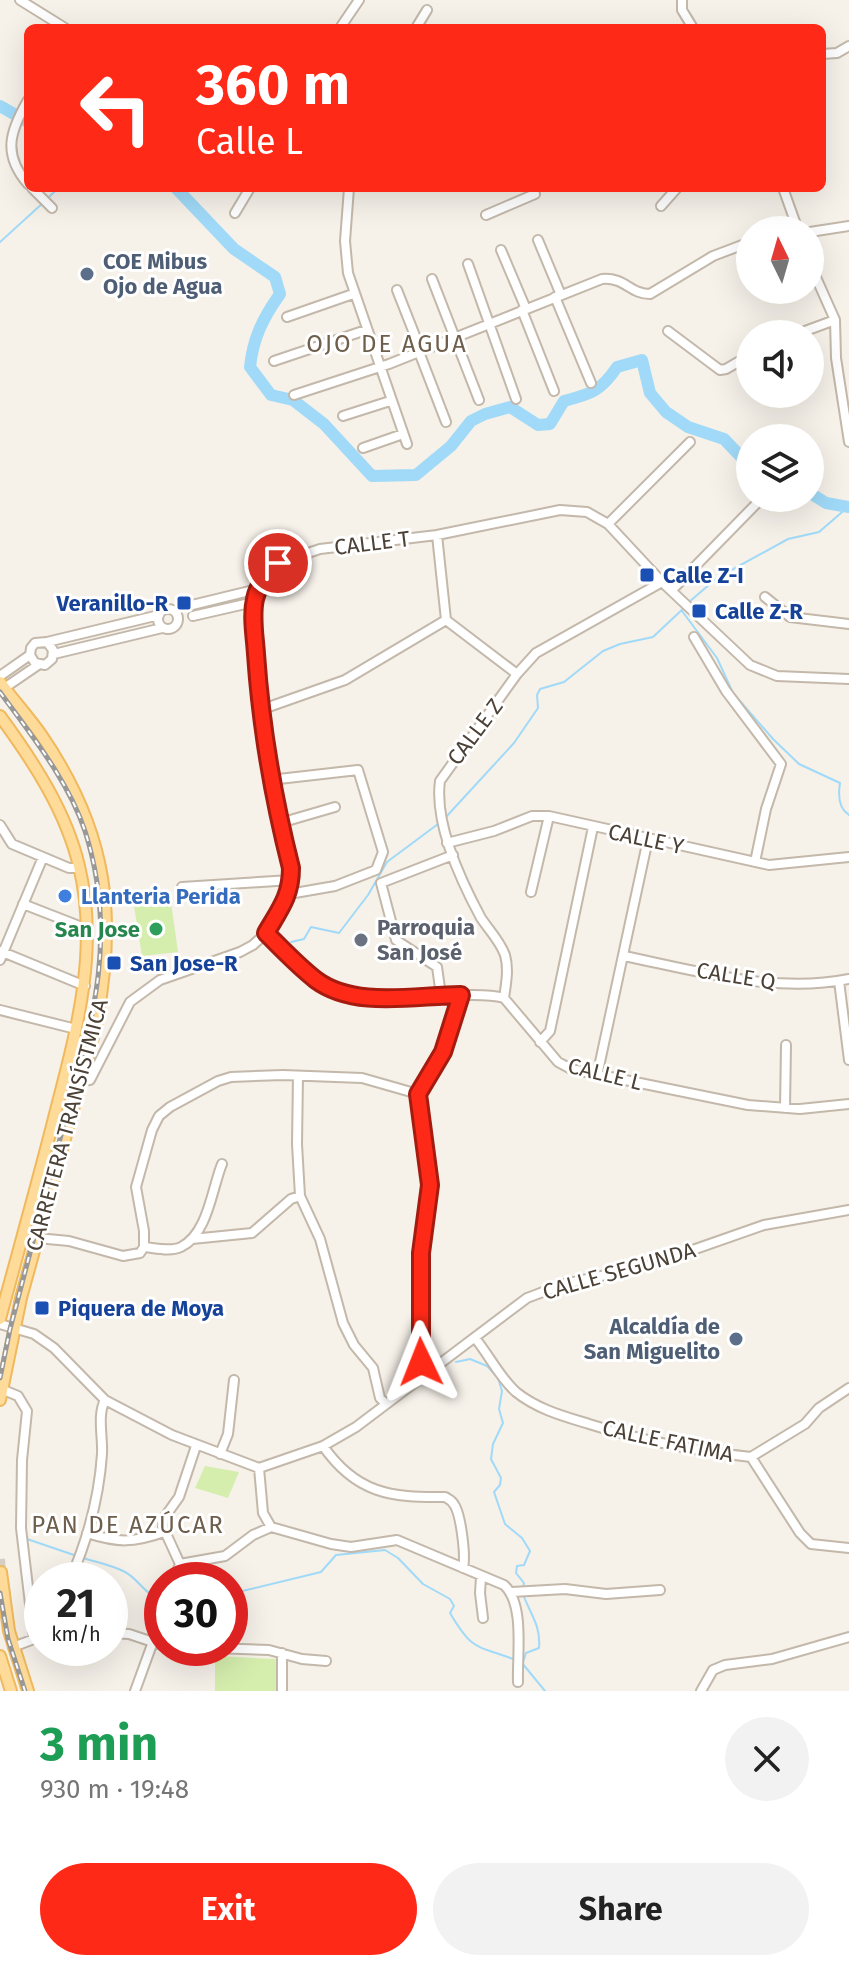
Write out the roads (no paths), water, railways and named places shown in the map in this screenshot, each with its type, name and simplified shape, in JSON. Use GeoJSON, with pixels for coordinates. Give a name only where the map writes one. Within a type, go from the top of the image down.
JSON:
{"type":"FeatureCollection","features":[{"type":"Feature","properties":{"kind":"main road","name":"CARRETERA TRANSÍSTMICA"},"geometry":{"type":"LineString","coordinates":[[0,1400],[37,1238],[102,994],[107,920],[101,866],[71,783],[41,734],[1,684]]}},
{"type":"Feature","properties":{"kind":"main road","name":"CARRETERA TRANSÍSTMICA"},"geometry":{"type":"LineString","coordinates":[[0,716],[46,784],[68,829],[80,868],[87,929],[85,986],[76,1029],[0,1321]]}},
{"type":"Feature","properties":{"kind":"main road"},"geometry":{"type":"LineString","coordinates":[[1,1572],[13,1647],[28,1691]]}},
{"type":"Feature","properties":{"kind":"main road"},"geometry":{"type":"LineString","coordinates":[[0,1656],[11,1691]]}},
{"type":"Feature","properties":{"kind":"street"},"geometry":{"type":"LineString","coordinates":[[20,0],[59,24]]}},
{"type":"Feature","properties":{"kind":"street"},"geometry":{"type":"LineString","coordinates":[[343,24],[359,0]]}},
{"type":"Feature","properties":{"kind":"street"},"geometry":{"type":"LineString","coordinates":[[682,0],[682,10],[691,24]]}},
{"type":"Feature","properties":{"kind":"street"},"geometry":{"type":"LineString","coordinates":[[418,24],[427,10]]}},
{"type":"Feature","properties":{"kind":"street"},"geometry":{"type":"LineString","coordinates":[[826,54],[837,53],[849,46]]}},
{"type":"Feature","properties":{"kind":"street"},"geometry":{"type":"LineString","coordinates":[[24,107],[12,135],[13,158],[24,178]]}},
{"type":"Feature","properties":{"kind":"street"},"geometry":{"type":"LineString","coordinates":[[36,192],[52,207]]}},
{"type":"Feature","properties":{"kind":"street"},"geometry":{"type":"LineString","coordinates":[[235,213],[248,192]]}},
{"type":"Feature","properties":{"kind":"street"},"geometry":{"type":"LineString","coordinates":[[349,192],[346,248],[353,294],[407,444]]}},
{"type":"Feature","properties":{"kind":"street"},"geometry":{"type":"LineString","coordinates":[[486,215],[534,192]]}},
{"type":"Feature","properties":{"kind":"street"},"geometry":{"type":"LineString","coordinates":[[661,206],[673,192]]}},
{"type":"Feature","properties":{"kind":"street"},"geometry":{"type":"LineString","coordinates":[[784,192],[793,216]]}},
{"type":"Feature","properties":{"kind":"street"},"geometry":{"type":"LineString","coordinates":[[824,230],[849,226]]}},
{"type":"Feature","properties":{"kind":"street"},"geometry":{"type":"LineString","coordinates":[[538,240],[591,383]]}},
{"type":"Feature","properties":{"kind":"street"},"geometry":{"type":"LineString","coordinates":[[294,395],[420,352],[602,279],[621,280],[640,294],[650,294],[713,256],[736,247]]}},
{"type":"Feature","properties":{"kind":"street"},"geometry":{"type":"LineString","coordinates":[[501,250],[554,391]]}},
{"type":"Feature","properties":{"kind":"street"},"geometry":{"type":"LineString","coordinates":[[468,264],[516,399]]}},
{"type":"Feature","properties":{"kind":"street"},"geometry":{"type":"LineString","coordinates":[[432,279],[479,400]]}},
{"type":"Feature","properties":{"kind":"street"},"geometry":{"type":"LineString","coordinates":[[397,290],[446,422]]}},
{"type":"Feature","properties":{"kind":"street"},"geometry":{"type":"LineString","coordinates":[[287,317],[353,294]]}},
{"type":"Feature","properties":{"kind":"street"},"geometry":{"type":"LineString","coordinates":[[824,295],[835,320],[836,358],[849,442]]}},
{"type":"Feature","properties":{"kind":"street"},"geometry":{"type":"LineString","coordinates":[[824,324],[835,320]]}},
{"type":"Feature","properties":{"kind":"street"},"geometry":{"type":"LineString","coordinates":[[274,361],[366,330]]}},
{"type":"Feature","properties":{"kind":"street"},"geometry":{"type":"LineString","coordinates":[[668,331],[720,370],[736,363]]}},
{"type":"Feature","properties":{"kind":"street"},"geometry":{"type":"LineString","coordinates":[[343,416],[390,401]]}},
{"type":"Feature","properties":{"kind":"street"},"geometry":{"type":"LineString","coordinates":[[363,448],[403,434]]}},
{"type":"Feature","properties":{"kind":"street"},"geometry":{"type":"LineString","coordinates":[[608,524],[690,442]]}},
{"type":"Feature","properties":{"kind":"street","name":"CALLE T"},"geometry":{"type":"LineString","coordinates":[[81,1081],[90,1080],[130,1002],[149,986],[240,952],[266,933],[289,894],[291,868],[270,780],[260,710],[254,602],[258,589],[278,563],[320,549],[437,535],[560,510],[587,512],[608,524],[662,582],[750,665],[777,676],[849,679]]}},
{"type":"Feature","properties":{"kind":"street"},"geometry":{"type":"LineString","coordinates":[[672,590],[748,512]]}},
{"type":"Feature","properties":{"kind":"street"},"geometry":{"type":"LineString","coordinates":[[437,535],[446,620],[517,674]]}},
{"type":"Feature","properties":{"kind":"street","name":"CALLE Z"},"geometry":{"type":"LineString","coordinates":[[504,998],[506,957],[481,917],[447,843],[439,798],[443,774],[536,653],[662,582]]}},
{"type":"Feature","properties":{"kind":"street"},"geometry":{"type":"LineString","coordinates":[[188,606],[258,589]]}},
{"type":"Feature","properties":{"kind":"street"},"geometry":{"type":"LineString","coordinates":[[224,596],[227,608]]}},
{"type":"Feature","properties":{"kind":"street"},"geometry":{"type":"LineString","coordinates":[[765,597],[790,617],[849,624]]}},
{"type":"Feature","properties":{"kind":"street"},"geometry":{"type":"LineString","coordinates":[[1,684],[38,665],[49,663],[54,654],[162,628],[169,630],[185,620],[254,602]]}},
{"type":"Feature","properties":{"kind":"street"},"geometry":{"type":"LineString","coordinates":[[162,628],[158,622],[163,610],[175,610],[185,620]]}},
{"type":"Feature","properties":{"kind":"street"},"geometry":{"type":"LineString","coordinates":[[1,684],[30,655],[35,643],[159,615]]}},
{"type":"Feature","properties":{"kind":"street"},"geometry":{"type":"LineString","coordinates":[[260,710],[345,680],[446,620]]}},
{"type":"Feature","properties":{"kind":"street"},"geometry":{"type":"LineString","coordinates":[[694,637],[726,691],[781,764],[766,809],[755,862]]}},
{"type":"Feature","properties":{"kind":"street"},"geometry":{"type":"LineString","coordinates":[[47,642],[54,654]]}},
{"type":"Feature","properties":{"kind":"street"},"geometry":{"type":"LineString","coordinates":[[30,655],[38,665]]}},
{"type":"Feature","properties":{"kind":"street"},"geometry":{"type":"LineString","coordinates":[[270,780],[358,770],[383,852],[376,870],[335,886],[289,894]]}},
{"type":"Feature","properties":{"kind":"street"},"geometry":{"type":"LineString","coordinates":[[280,823],[335,807]]}},
{"type":"Feature","properties":{"kind":"street","name":"CALLE Y"},"geometry":{"type":"LineString","coordinates":[[447,843],[494,831],[532,816],[549,816],[769,865],[849,857]]}},
{"type":"Feature","properties":{"kind":"street"},"geometry":{"type":"LineString","coordinates":[[531,892],[549,816]]}},
{"type":"Feature","properties":{"kind":"street"},"geometry":{"type":"LineString","coordinates":[[0,825],[12,844],[69,868],[80,868]]}},
{"type":"Feature","properties":{"kind":"street"},"geometry":{"type":"LineString","coordinates":[[540,1042],[550,1031],[593,827]]}},
{"type":"Feature","properties":{"kind":"street"},"geometry":{"type":"LineString","coordinates":[[597,1076],[648,839]]}},
{"type":"Feature","properties":{"kind":"street"},"geometry":{"type":"LineString","coordinates":[[441,995],[437,967],[396,940],[381,883],[453,855]]}},
{"type":"Feature","properties":{"kind":"street"},"geometry":{"type":"LineString","coordinates":[[43,857],[1,954],[85,986]]}},
{"type":"Feature","properties":{"kind":"street"},"geometry":{"type":"LineString","coordinates":[[182,887],[291,880]]}},
{"type":"Feature","properties":{"kind":"street"},"geometry":{"type":"LineString","coordinates":[[23,904],[87,929]]}},
{"type":"Feature","properties":{"kind":"street"},"geometry":{"type":"LineString","coordinates":[[266,933],[327,987],[372,998],[441,995],[504,998]]}},
{"type":"Feature","properties":{"kind":"street","name":"CALLE Q"},"geometry":{"type":"LineString","coordinates":[[624,956],[731,978],[808,986],[849,979]]}},
{"type":"Feature","properties":{"kind":"street"},"geometry":{"type":"LineString","coordinates":[[839,981],[849,1060]]}},
{"type":"Feature","properties":{"kind":"street"},"geometry":{"type":"LineString","coordinates":[[427,1372],[420,1352],[421,1253],[430,1185],[418,1094],[443,1052],[461,995]]}},
{"type":"Feature","properties":{"kind":"street","name":"CALLE L"},"geometry":{"type":"LineString","coordinates":[[504,998],[564,1066],[597,1076],[748,1105],[785,1108],[849,1104]]}},
{"type":"Feature","properties":{"kind":"street"},"geometry":{"type":"LineString","coordinates":[[0,1010],[76,1029]]}},
{"type":"Feature","properties":{"kind":"street"},"geometry":{"type":"LineString","coordinates":[[785,1108],[786,1045]]}},
{"type":"Feature","properties":{"kind":"street"},"geometry":{"type":"LineString","coordinates":[[298,1076],[300,1196],[323,1250],[343,1323],[354,1345],[373,1368],[380,1398],[385,1403]]}},
{"type":"Feature","properties":{"kind":"street"},"geometry":{"type":"LineString","coordinates":[[37,1238],[69,1241],[123,1256],[140,1253],[144,1247],[136,1187],[152,1130],[159,1116],[218,1081],[231,1077],[362,1078],[418,1094]]}},
{"type":"Feature","properties":{"kind":"street"},"geometry":{"type":"LineString","coordinates":[[144,1247],[178,1248],[192,1239],[208,1213],[222,1164]]}},
{"type":"Feature","properties":{"kind":"street"},"geometry":{"type":"LineString","coordinates":[[192,1239],[252,1233],[291,1199],[300,1196]]}},
{"type":"Feature","properties":{"kind":"street","name":"CALLE SEGUNDA"},"geometry":{"type":"LineString","coordinates":[[259,1468],[323,1446],[356,1427],[527,1298],[547,1289],[638,1269],[764,1225],[849,1210]]}},
{"type":"Feature","properties":{"kind":"street"},"geometry":{"type":"LineString","coordinates":[[0,1321],[34,1334],[54,1348],[105,1400],[196,1446],[259,1468],[263,1513],[271,1527]]}},
{"type":"Feature","properties":{"kind":"street","name":"CALLE FATIMA"},"geometry":{"type":"LineString","coordinates":[[475,1338],[513,1389],[541,1408],[640,1439],[697,1451],[751,1457],[800,1533],[811,1544],[849,1548]]}},
{"type":"Feature","properties":{"kind":"street"},"geometry":{"type":"LineString","coordinates":[[220,1454],[228,1434],[234,1380]]}},
{"type":"Feature","properties":{"kind":"street"},"geometry":{"type":"LineString","coordinates":[[751,1457],[805,1424],[819,1408],[849,1388]]}},
{"type":"Feature","properties":{"kind":"street"},"geometry":{"type":"LineString","coordinates":[[1,1389],[18,1396],[27,1411],[22,1460],[21,1528],[26,1562]]}},
{"type":"Feature","properties":{"kind":"street"},"geometry":{"type":"LineString","coordinates":[[77,1562],[95,1506],[102,1455],[101,1410],[105,1400]]}},
{"type":"Feature","properties":{"kind":"street"},"geometry":{"type":"LineString","coordinates":[[179,1562],[164,1532],[164,1518],[179,1497],[196,1446]]}},
{"type":"Feature","properties":{"kind":"street"},"geometry":{"type":"LineString","coordinates":[[323,1446],[355,1480],[373,1490],[400,1497],[445,1497],[455,1504],[465,1560],[463,1568]]}},
{"type":"Feature","properties":{"kind":"street"},"geometry":{"type":"LineString","coordinates":[[191,1562],[225,1556],[253,1535],[271,1527],[351,1547],[397,1540],[520,1591],[565,1589],[606,1594],[660,1590]]}},
{"type":"Feature","properties":{"kind":"street"},"geometry":{"type":"LineString","coordinates":[[87,1533],[133,1542],[164,1532]]}},
{"type":"Feature","properties":{"kind":"street"},"geometry":{"type":"LineString","coordinates":[[481,1577],[483,1618]]}},
{"type":"Feature","properties":{"kind":"street"},"geometry":{"type":"LineString","coordinates":[[518,1682],[520,1591]]}},
{"type":"Feature","properties":{"kind":"street"},"geometry":{"type":"LineString","coordinates":[[701,1691],[713,1670],[725,1665],[772,1659],[849,1637]]}},
{"type":"Feature","properties":{"kind":"street"},"geometry":{"type":"LineString","coordinates":[[13,1647],[24,1643]]}},
{"type":"Feature","properties":{"kind":"street"},"geometry":{"type":"LineString","coordinates":[[248,1649],[326,1661]]}},
{"type":"Feature","properties":{"kind":"street"},"geometry":{"type":"LineString","coordinates":[[282,1653],[282,1691]]}},
{"type":"Feature","properties":{"kind":"street"},"geometry":{"type":"LineString","coordinates":[[135,1691],[147,1666]]}},
{"type":"Feature","properties":{"kind":"waterway"},"geometry":{"type":"LineString","coordinates":[[0,106],[24,120]]}},
{"type":"Feature","properties":{"kind":"waterway"},"geometry":{"type":"LineString","coordinates":[[48,198],[54,192]]}},
{"type":"Feature","properties":{"kind":"waterway"},"geometry":{"type":"LineString","coordinates":[[180,192],[234,249],[275,277],[280,294],[260,329],[250,367],[271,395],[293,400],[324,424],[372,476],[416,475],[451,446],[471,421],[485,414],[510,407],[538,425],[550,424],[564,401],[595,390],[617,367],[642,360],[650,393],[666,412],[688,427],[724,439],[736,452]]}},
{"type":"Feature","properties":{"kind":"waterway"},"geometry":{"type":"LineString","coordinates":[[0,242],[44,202]]}},
{"type":"Feature","properties":{"kind":"waterway"},"geometry":{"type":"LineString","coordinates":[[824,502],[849,507]]}},
{"type":"Feature","properties":{"kind":"waterway"},"geometry":{"type":"LineString","coordinates":[[689,602],[717,578],[788,539],[819,532],[848,507]]}},
{"type":"Feature","properties":{"kind":"waterway"},"geometry":{"type":"LineString","coordinates":[[446,817],[514,743],[538,708],[540,689],[564,682],[603,651],[653,637],[685,607]]}},
{"type":"Feature","properties":{"kind":"waterway"},"geometry":{"type":"LineString","coordinates":[[682,611],[717,658],[733,693],[773,739],[799,764],[840,783],[840,801],[849,815]]}},
{"type":"Feature","properties":{"kind":"waterway"},"geometry":{"type":"LineString","coordinates":[[291,942],[304,939],[311,927],[339,933],[368,895],[387,862],[438,824]]}},
{"type":"Feature","properties":{"kind":"waterway"},"geometry":{"type":"LineString","coordinates":[[456,1362],[470,1359],[487,1366],[498,1378],[502,1391],[499,1409],[503,1423],[493,1444],[491,1459],[501,1478],[494,1492],[505,1524],[522,1538],[530,1551],[524,1565],[517,1566],[516,1573],[524,1583],[523,1588]]}},
{"type":"Feature","properties":{"kind":"waterway"},"geometry":{"type":"LineString","coordinates":[[27,1539],[74,1555]]}},
{"type":"Feature","properties":{"kind":"waterway"},"geometry":{"type":"LineString","coordinates":[[248,1590],[321,1572],[336,1555],[385,1550],[398,1558],[423,1584],[450,1599],[454,1606],[450,1613],[470,1641],[516,1660]]}},
{"type":"Feature","properties":{"kind":"waterway"},"geometry":{"type":"LineString","coordinates":[[80,1557],[125,1572],[144,1588]]}},
{"type":"Feature","properties":{"kind":"waterway"},"geometry":{"type":"LineString","coordinates":[[523,1594],[537,1626],[539,1640],[539,1648],[526,1653],[523,1662]]}},
{"type":"Feature","properties":{"kind":"waterway"},"geometry":{"type":"LineString","coordinates":[[522,1663],[545,1691]]}},
{"type":"Feature","properties":{"kind":"tunnel"},"geometry":{"type":"LineString","coordinates":[[0,1559],[1,1572]]}},
{"type":"Feature","properties":{"kind":"railway"},"geometry":{"type":"LineString","coordinates":[[0,692],[48,758],[78,812],[95,871],[100,910],[100,948],[91,1021],[10,1329],[0,1378]]}},
{"type":"Feature","properties":{"kind":"railway"},"geometry":{"type":"LineString","coordinates":[[0,1593],[8,1639],[25,1691]]}},
{"type":"Feature","properties":{"kind":"place","name":"COE Mibus Ojo de Agua"},"geometry":{"type":"Point","coordinates":[87,274]}},
{"type":"Feature","properties":{"kind":"place","name":"Calle Z-I"},"geometry":{"type":"Point","coordinates":[647,575]}},
{"type":"Feature","properties":{"kind":"place","name":"Veranillo-R"},"geometry":{"type":"Point","coordinates":[184,603]}},
{"type":"Feature","properties":{"kind":"place","name":"Calle Z-R"},"geometry":{"type":"Point","coordinates":[699,611]}},
{"type":"Feature","properties":{"kind":"place","name":"Llanteria Perida"},"geometry":{"type":"Point","coordinates":[65,896]}},
{"type":"Feature","properties":{"kind":"place","name":"San Jose"},"geometry":{"type":"Point","coordinates":[156,929]}},
{"type":"Feature","properties":{"kind":"place","name":"Parroquia San José"},"geometry":{"type":"Point","coordinates":[361,940]}},
{"type":"Feature","properties":{"kind":"place","name":"San Jose-R"},"geometry":{"type":"Point","coordinates":[114,963]}},
{"type":"Feature","properties":{"kind":"place","name":"Piquera de Moya"},"geometry":{"type":"Point","coordinates":[42,1308]}},
{"type":"Feature","properties":{"kind":"place","name":"Alcaldía de San Miguelito"},"geometry":{"type":"Point","coordinates":[736,1339]}},
{"type":"Feature","properties":{"kind":"district","name":"OJO DE AGUA"},"geometry":{"type":"Point","coordinates":[387,344]}},
{"type":"Feature","properties":{"kind":"district","name":"PAN DE AZÚCAR"},"geometry":{"type":"Point","coordinates":[128,1525]}}]}
